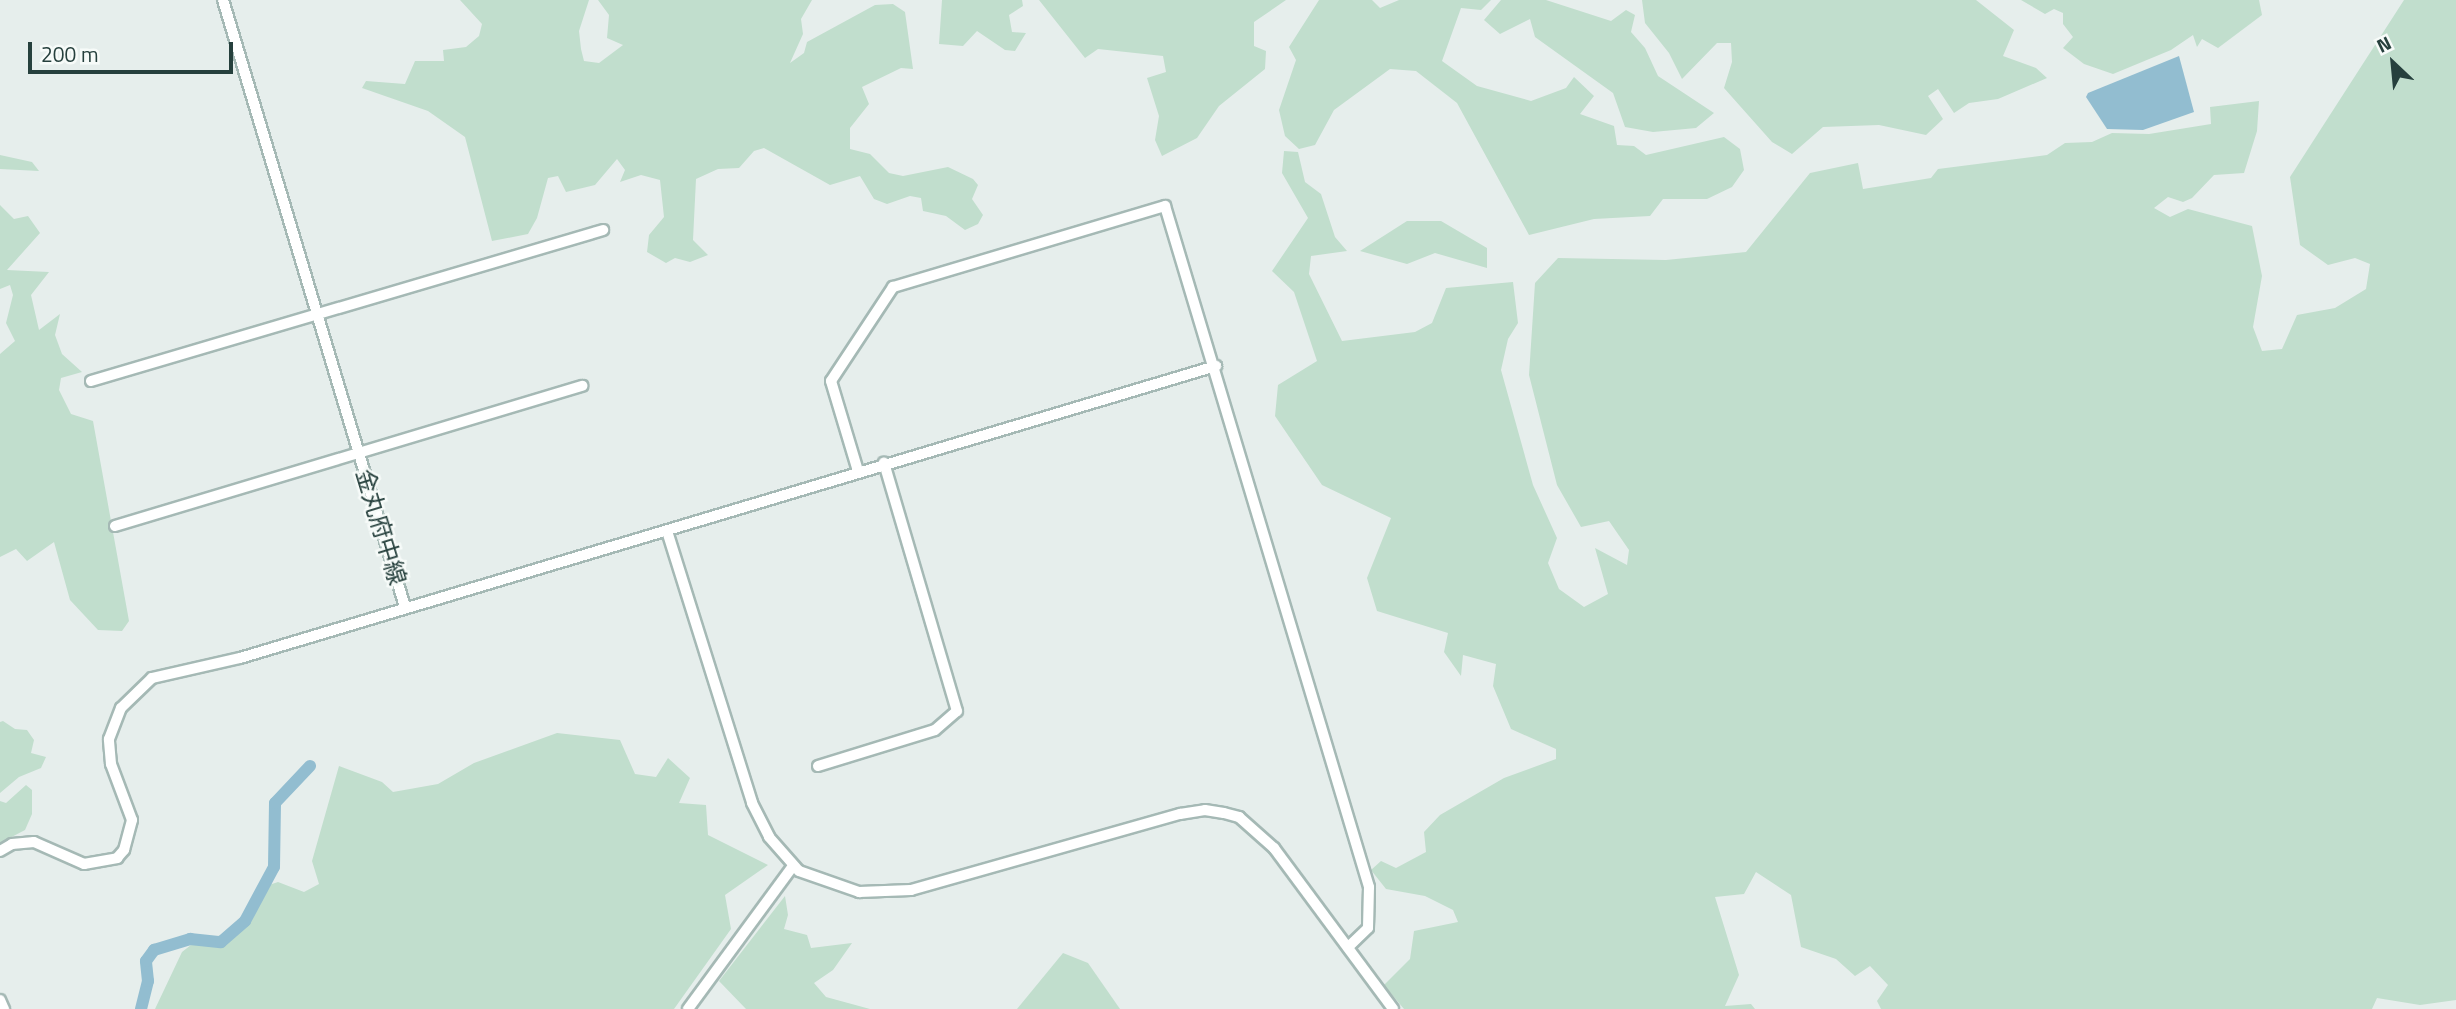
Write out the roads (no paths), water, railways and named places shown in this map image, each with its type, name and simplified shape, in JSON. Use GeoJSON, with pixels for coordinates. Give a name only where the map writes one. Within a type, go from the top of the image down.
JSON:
{"type":"FeatureCollection","features":[{"type":"Feature","properties":{"kind":"street","name":"金丸府中線"},"geometry":{"type":"LineString","coordinates":[[0,851],[12,844],[34,842],[84,864],[117,858],[124,850],[132,820],[111,764],[109,739],[121,708],[152,678],[207,668],[405,607],[223,0]]}},
{"type":"Feature","properties":{"kind":"street"},"geometry":{"type":"LineString","coordinates":[[858,471],[831,381],[893,287],[1166,206],[1216,366],[1369,887],[1368,928],[1348,947]]}},
{"type":"Feature","properties":{"kind":"street"},"geometry":{"type":"LineString","coordinates":[[91,381],[603,230]]}},
{"type":"Feature","properties":{"kind":"street"},"geometry":{"type":"LineString","coordinates":[[405,607],[1216,366]]}},
{"type":"Feature","properties":{"kind":"street"},"geometry":{"type":"LineString","coordinates":[[115,526],[583,386]]}},
{"type":"Feature","properties":{"kind":"street"},"geometry":{"type":"LineString","coordinates":[[818,766],[935,730],[957,711],[884,463]]}},
{"type":"Feature","properties":{"kind":"street"},"geometry":{"type":"LineString","coordinates":[[667,531],[752,803],[769,838],[793,866],[825,883],[859,892],[911,890],[1205,810],[1239,817],[1256,829],[1292,870],[1393,1009]]}},
{"type":"Feature","properties":{"kind":"street"},"geometry":{"type":"LineString","coordinates":[[688,1009],[793,866]]}},
{"type":"Feature","properties":{"kind":"street"},"geometry":{"type":"LineString","coordinates":[[0,1000],[4,1009]]}},
{"type":"Feature","properties":{"kind":"water"},"geometry":{"type":"Polygon","coordinates":[[[2179,56],[2194,112],[2143,130],[2107,129],[2086,97],[2088,93],[2179,56]]]}},
{"type":"Feature","properties":{"kind":"waterway"},"geometry":{"type":"LineString","coordinates":[[141,1009],[148,981],[146,961],[154,950],[190,939],[221,942],[245,921],[274,867],[275,803],[310,766]]}}]}
